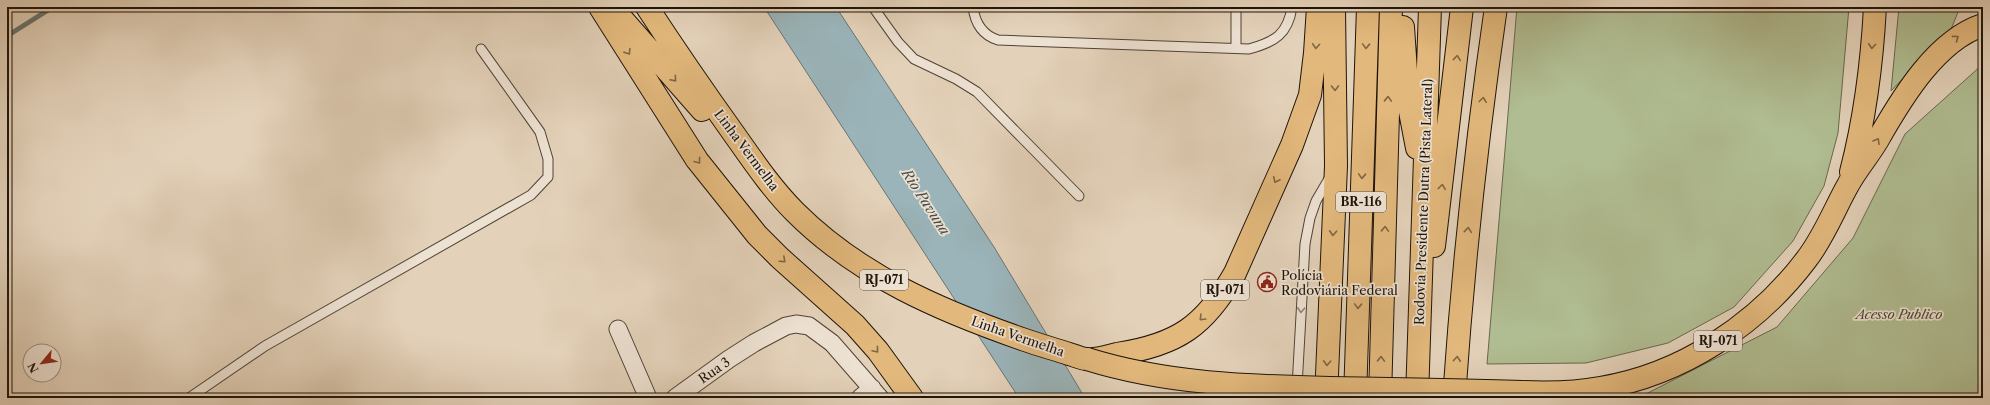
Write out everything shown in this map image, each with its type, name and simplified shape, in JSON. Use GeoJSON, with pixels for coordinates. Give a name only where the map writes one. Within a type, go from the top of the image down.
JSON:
{"type":"FeatureCollection","features":[{"type":"Feature","properties":{"kind":"highway"},"geometry":{"type":"LineString","coordinates":[[600,7],[688,147],[716,184],[757,235],[780,258],[855,325],[878,351],[912,398]]}},
{"type":"Feature","properties":{"kind":"highway"},"geometry":{"type":"LineString","coordinates":[[612,7],[714,125],[752,160]]}},
{"type":"Feature","properties":{"kind":"highway","name":"Linha Vermelha"},"geometry":{"type":"LineString","coordinates":[[647,7],[697,82],[752,160],[778,193],[820,236],[881,278],[924,300],[988,327],[1138,374],[1204,383],[1256,386],[1522,392],[1573,391],[1600,388],[1622,383],[1670,367],[1721,339],[1760,310],[1798,270],[1822,236],[1848,185]]}},
{"type":"Feature","properties":{"kind":"highway","name":"RJ-071"},"geometry":{"type":"LineString","coordinates":[[1087,359],[1130,352],[1170,340],[1186,332],[1213,308],[1235,273],[1292,144],[1310,95],[1316,53],[1318,7]]}},
{"type":"Feature","properties":{"kind":"highway","name":"BR-116"},"geometry":{"type":"LineString","coordinates":[[1326,398],[1336,166],[1334,7]]}},
{"type":"Feature","properties":{"kind":"highway","name":"BR-116"},"geometry":{"type":"LineString","coordinates":[[1355,398],[1368,7]]}},
{"type":"Feature","properties":{"kind":"highway","name":"BR-116"},"geometry":{"type":"LineString","coordinates":[[1380,398],[1391,7]]}},
{"type":"Feature","properties":{"kind":"highway"},"geometry":{"type":"LineString","coordinates":[[1403,7],[1408,100],[1415,140],[1425,170]]}},
{"type":"Feature","properties":{"kind":"highway","name":"Rodovia Presidente Dutra (Pista Lateral)"},"geometry":{"type":"LineString","coordinates":[[1417,398],[1430,7]]}},
{"type":"Feature","properties":{"kind":"highway"},"geometry":{"type":"LineString","coordinates":[[1418,350],[1438,219],[1462,7]]}},
{"type":"Feature","properties":{"kind":"highway"},"geometry":{"type":"LineString","coordinates":[[1454,398],[1471,190],[1496,7]]}},
{"type":"Feature","properties":{"kind":"highway","name":"RJ-071"},"geometry":{"type":"LineString","coordinates":[[1848,185],[1866,101],[1875,7]]}},
{"type":"Feature","properties":{"kind":"highway","name":"RJ-071"},"geometry":{"type":"LineString","coordinates":[[1848,185],[1913,84],[1951,42],[1966,32],[1983,25]]}},
{"type":"Feature","properties":{"kind":"street","name":"Rua 3"},"geometry":{"type":"LineString","coordinates":[[675,398],[754,343],[786,326],[796,324],[809,326],[832,343],[871,395]]}},
{"type":"Feature","properties":{"kind":"street"},"geometry":{"type":"LineString","coordinates":[[618,329],[648,398]]}},
{"type":"Feature","properties":{"kind":"lane"},"geometry":{"type":"LineString","coordinates":[[873,7],[898,42],[914,59],[956,78],[977,92],[1079,196]]}},
{"type":"Feature","properties":{"kind":"lane"},"geometry":{"type":"LineString","coordinates":[[973,7],[977,22],[982,32],[998,40],[1249,49],[1273,40],[1284,31],[1290,22],[1292,7]]}},
{"type":"Feature","properties":{"kind":"lane"},"geometry":{"type":"LineString","coordinates":[[1236,7],[1236,48]]}},
{"type":"Feature","properties":{"kind":"lane"},"geometry":{"type":"LineString","coordinates":[[189,398],[265,346],[531,195],[548,177],[548,159],[540,132],[481,49]]}},
{"type":"Feature","properties":{"kind":"lane"},"geometry":{"type":"LineString","coordinates":[[1296,398],[1305,244],[1310,218],[1316,201],[1336,166]]}},
{"type":"Feature","properties":{"kind":"green space"},"geometry":{"type":"Polygon","coordinates":[[[1517,7],[1849,7],[1838,133],[1824,186],[1793,241],[1734,307],[1668,343],[1586,363],[1487,364],[1517,7]]]}},
{"type":"Feature","properties":{"kind":"green space"},"geometry":{"type":"Polygon","coordinates":[[[1899,7],[1960,7],[1952,27],[1891,91],[1899,7]]]}},
{"type":"Feature","properties":{"kind":"green space","name":"Acesso Publico"},"geometry":{"type":"Polygon","coordinates":[[[1983,64],[1983,398],[1638,398],[1777,327],[1853,238],[1905,134],[1983,64]]]}},
{"type":"Feature","properties":{"kind":"water","name":"Rio Pavuna"},"geometry":{"type":"Polygon","coordinates":[[[764,7],[836,7],[994,247],[1085,398],[1019,398],[764,7]]]}},
{"type":"Feature","properties":{"kind":"waterway"},"geometry":{"type":"LineString","coordinates":[[7,36],[53,7]]}},
{"type":"Feature","properties":{"kind":"place","name":"Polícia Rodoviária Federal"},"geometry":{"type":"Point","coordinates":[1267,282]}}]}
